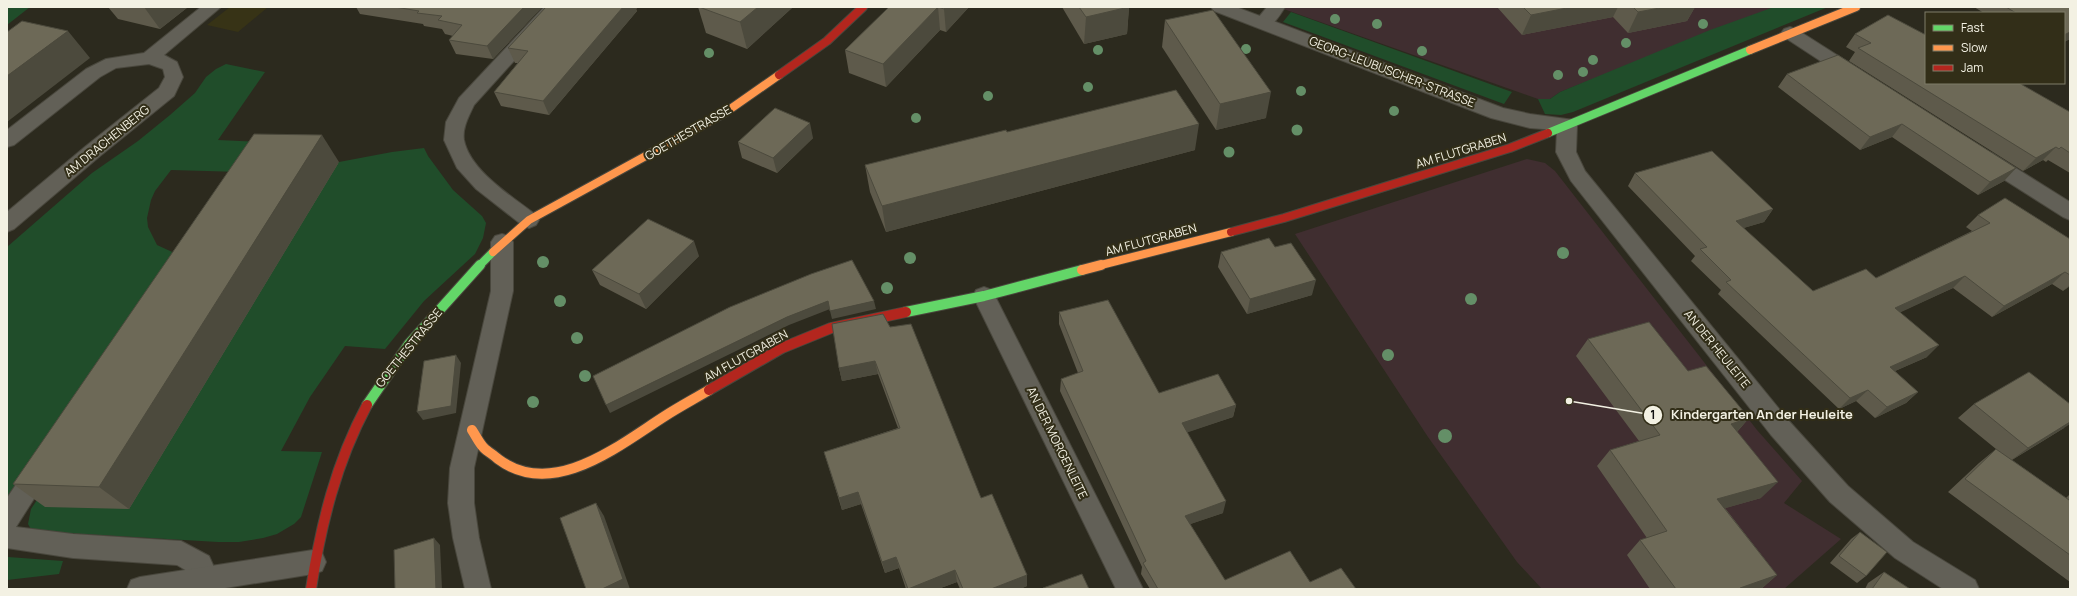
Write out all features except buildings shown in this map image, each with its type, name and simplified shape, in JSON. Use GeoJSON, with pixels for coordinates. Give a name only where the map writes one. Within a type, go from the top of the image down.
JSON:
{"type":"FeatureCollection","features":[{"type":"Feature","properties":{"kind":"street"},"geometry":{"type":"LineString","coordinates":[[148,58],[212,7]]}},
{"type":"Feature","properties":{"kind":"street"},"geometry":{"type":"LineString","coordinates":[[529,220],[483,184],[464,163],[454,140],[456,122],[466,102],[554,7]]}},
{"type":"Feature","properties":{"kind":"street","name":"GOETHESTRASSE"},"geometry":{"type":"LineString","coordinates":[[311,589],[314,562],[340,468],[354,430],[374,392],[405,349],[502,242],[529,220],[726,112],[827,41],[863,7]]}},
{"type":"Feature","properties":{"kind":"street","name":"GEORG-LEUBUSCHER-STRASSE"},"geometry":{"type":"LineString","coordinates":[[1220,7],[1498,113],[1530,121],[1567,125]]}},
{"type":"Feature","properties":{"kind":"street"},"geometry":{"type":"LineString","coordinates":[[1263,23],[1276,7]]}},
{"type":"Feature","properties":{"kind":"street","name":"AM FLUTGRABEN"},"geometry":{"type":"LineString","coordinates":[[472,430],[484,448],[504,463],[521,472],[545,473],[568,471],[591,462],[629,440],[665,416],[782,348],[831,328],[984,296],[1284,218],[1510,148],[1856,7]]}},
{"type":"Feature","properties":{"kind":"street"},"geometry":{"type":"LineString","coordinates":[[1790,33],[1870,84]]}},
{"type":"Feature","properties":{"kind":"street","name":"AM DRACHENBERG"},"geometry":{"type":"LineString","coordinates":[[7,140],[93,73],[112,63],[148,58],[164,60],[171,66],[174,77],[167,92],[93,151],[7,224]]}},
{"type":"Feature","properties":{"kind":"street","name":"AN DER HEULEITE"},"geometry":{"type":"LineString","coordinates":[[1567,125],[1564,145],[1567,159],[1578,176],[1780,428],[1839,494],[1865,519],[1904,550],[1966,589]]}},
{"type":"Feature","properties":{"kind":"street"},"geometry":{"type":"LineString","coordinates":[[1970,148],[2070,212]]}},
{"type":"Feature","properties":{"kind":"street"},"geometry":{"type":"LineString","coordinates":[[478,589],[466,538],[461,503],[462,468],[472,430],[502,291],[502,242]]}},
{"type":"Feature","properties":{"kind":"street","name":"AN DER MORGENLEITE"},"geometry":{"type":"LineString","coordinates":[[984,296],[1130,589]]}},
{"type":"Feature","properties":{"kind":"street"},"geometry":{"type":"LineString","coordinates":[[7,519],[15,505],[56,447]]}},
{"type":"Feature","properties":{"kind":"street"},"geometry":{"type":"LineString","coordinates":[[7,536],[73,546],[181,552],[200,564],[200,580]]}},
{"type":"Feature","properties":{"kind":"street"},"geometry":{"type":"LineString","coordinates":[[140,589],[314,562]]}},
{"type":"Feature","properties":{"kind":"shaded area"},"geometry":{"type":"Polygon","coordinates":[[[230,7],[268,7],[238,32],[207,25],[230,7]]]}},
{"type":"Feature","properties":{"kind":"shaded area"},"geometry":{"type":"Polygon","coordinates":[[[1278,7],[1776,7],[1560,92],[1550,99],[1538,99],[1278,7]]]}},
{"type":"Feature","properties":{"kind":"shaded area"},"geometry":{"type":"Polygon","coordinates":[[[1527,159],[1545,163],[1555,171],[1757,430],[1802,481],[1784,503],[1841,539],[1784,589],[1542,589],[1517,562],[1428,437],[1295,234],[1527,159]]]}},
{"type":"Feature","properties":{"kind":"green space"},"geometry":{"type":"Polygon","coordinates":[[[7,7],[30,7],[7,25],[7,7]]]}},
{"type":"Feature","properties":{"kind":"green space"},"geometry":{"type":"Polygon","coordinates":[[[1774,7],[1828,7],[1573,112],[1561,115],[1545,114],[1538,99],[1550,99],[1560,92],[1710,30],[1774,7]]]}},
{"type":"Feature","properties":{"kind":"green space"},"geometry":{"type":"Polygon","coordinates":[[[1291,12],[1512,92],[1504,104],[1283,22],[1291,12]]]}},
{"type":"Feature","properties":{"kind":"green space"},"geometry":{"type":"Polygon","coordinates":[[[226,64],[265,72],[218,140],[261,142],[241,172],[171,170],[155,191],[151,200],[147,218],[148,227],[157,245],[181,256],[7,503],[7,247],[92,173],[138,141],[170,115],[195,93],[206,77],[216,69],[226,64]]]}},
{"type":"Feature","properties":{"kind":"green space"},"geometry":{"type":"Polygon","coordinates":[[[424,148],[428,156],[453,190],[482,216],[486,223],[483,238],[475,254],[424,301],[385,349],[345,346],[310,397],[281,451],[322,452],[301,517],[294,524],[277,534],[239,542],[32,531],[28,524],[31,509],[58,468],[339,162],[392,152],[424,148]]]}},
{"type":"Feature","properties":{"kind":"green space"},"geometry":{"type":"Polygon","coordinates":[[[7,557],[63,561],[59,574],[7,580],[7,557]]]}},
{"type":"Feature","properties":{"kind":"traffic: fast"},"geometry":{"type":"LineString","coordinates":[[1548,133],[1750,50]]}},
{"type":"Feature","properties":{"kind":"traffic: fast"},"geometry":{"type":"LineString","coordinates":[[367,405],[394,364],[425,324],[493,252]]}},
{"type":"Feature","properties":{"kind":"traffic: fast"},"geometry":{"type":"LineString","coordinates":[[906,312],[984,296],[1082,270]]}},
{"type":"Feature","properties":{"kind":"traffic: slow"},"geometry":{"type":"LineString","coordinates":[[1750,50],[1856,7]]}},
{"type":"Feature","properties":{"kind":"traffic: slow"},"geometry":{"type":"LineString","coordinates":[[493,252],[529,220],[726,112],[779,75]]}},
{"type":"Feature","properties":{"kind":"traffic: slow"},"geometry":{"type":"LineString","coordinates":[[1082,270],[1231,232]]}},
{"type":"Feature","properties":{"kind":"traffic: slow"},"geometry":{"type":"LineString","coordinates":[[472,430],[484,448],[504,463],[521,472],[545,473],[568,471],[591,462],[629,441],[665,416],[709,390]]}},
{"type":"Feature","properties":{"kind":"traffic: jam"},"geometry":{"type":"LineString","coordinates":[[779,75],[827,41],[863,7]]}},
{"type":"Feature","properties":{"kind":"traffic: jam"},"geometry":{"type":"LineString","coordinates":[[1231,232],[1284,218],[1510,148],[1548,133]]}},
{"type":"Feature","properties":{"kind":"traffic: jam"},"geometry":{"type":"LineString","coordinates":[[709,390],[782,348],[831,328],[906,312]]}},
{"type":"Feature","properties":{"kind":"traffic: jam"},"geometry":{"type":"LineString","coordinates":[[311,589],[319,541],[330,494],[346,448],[367,405]]}},
{"type":"Feature","properties":{"kind":"place","name":"Kindergarten An der Heuleite"},"geometry":{"type":"Point","coordinates":[1569,401]}}]}
